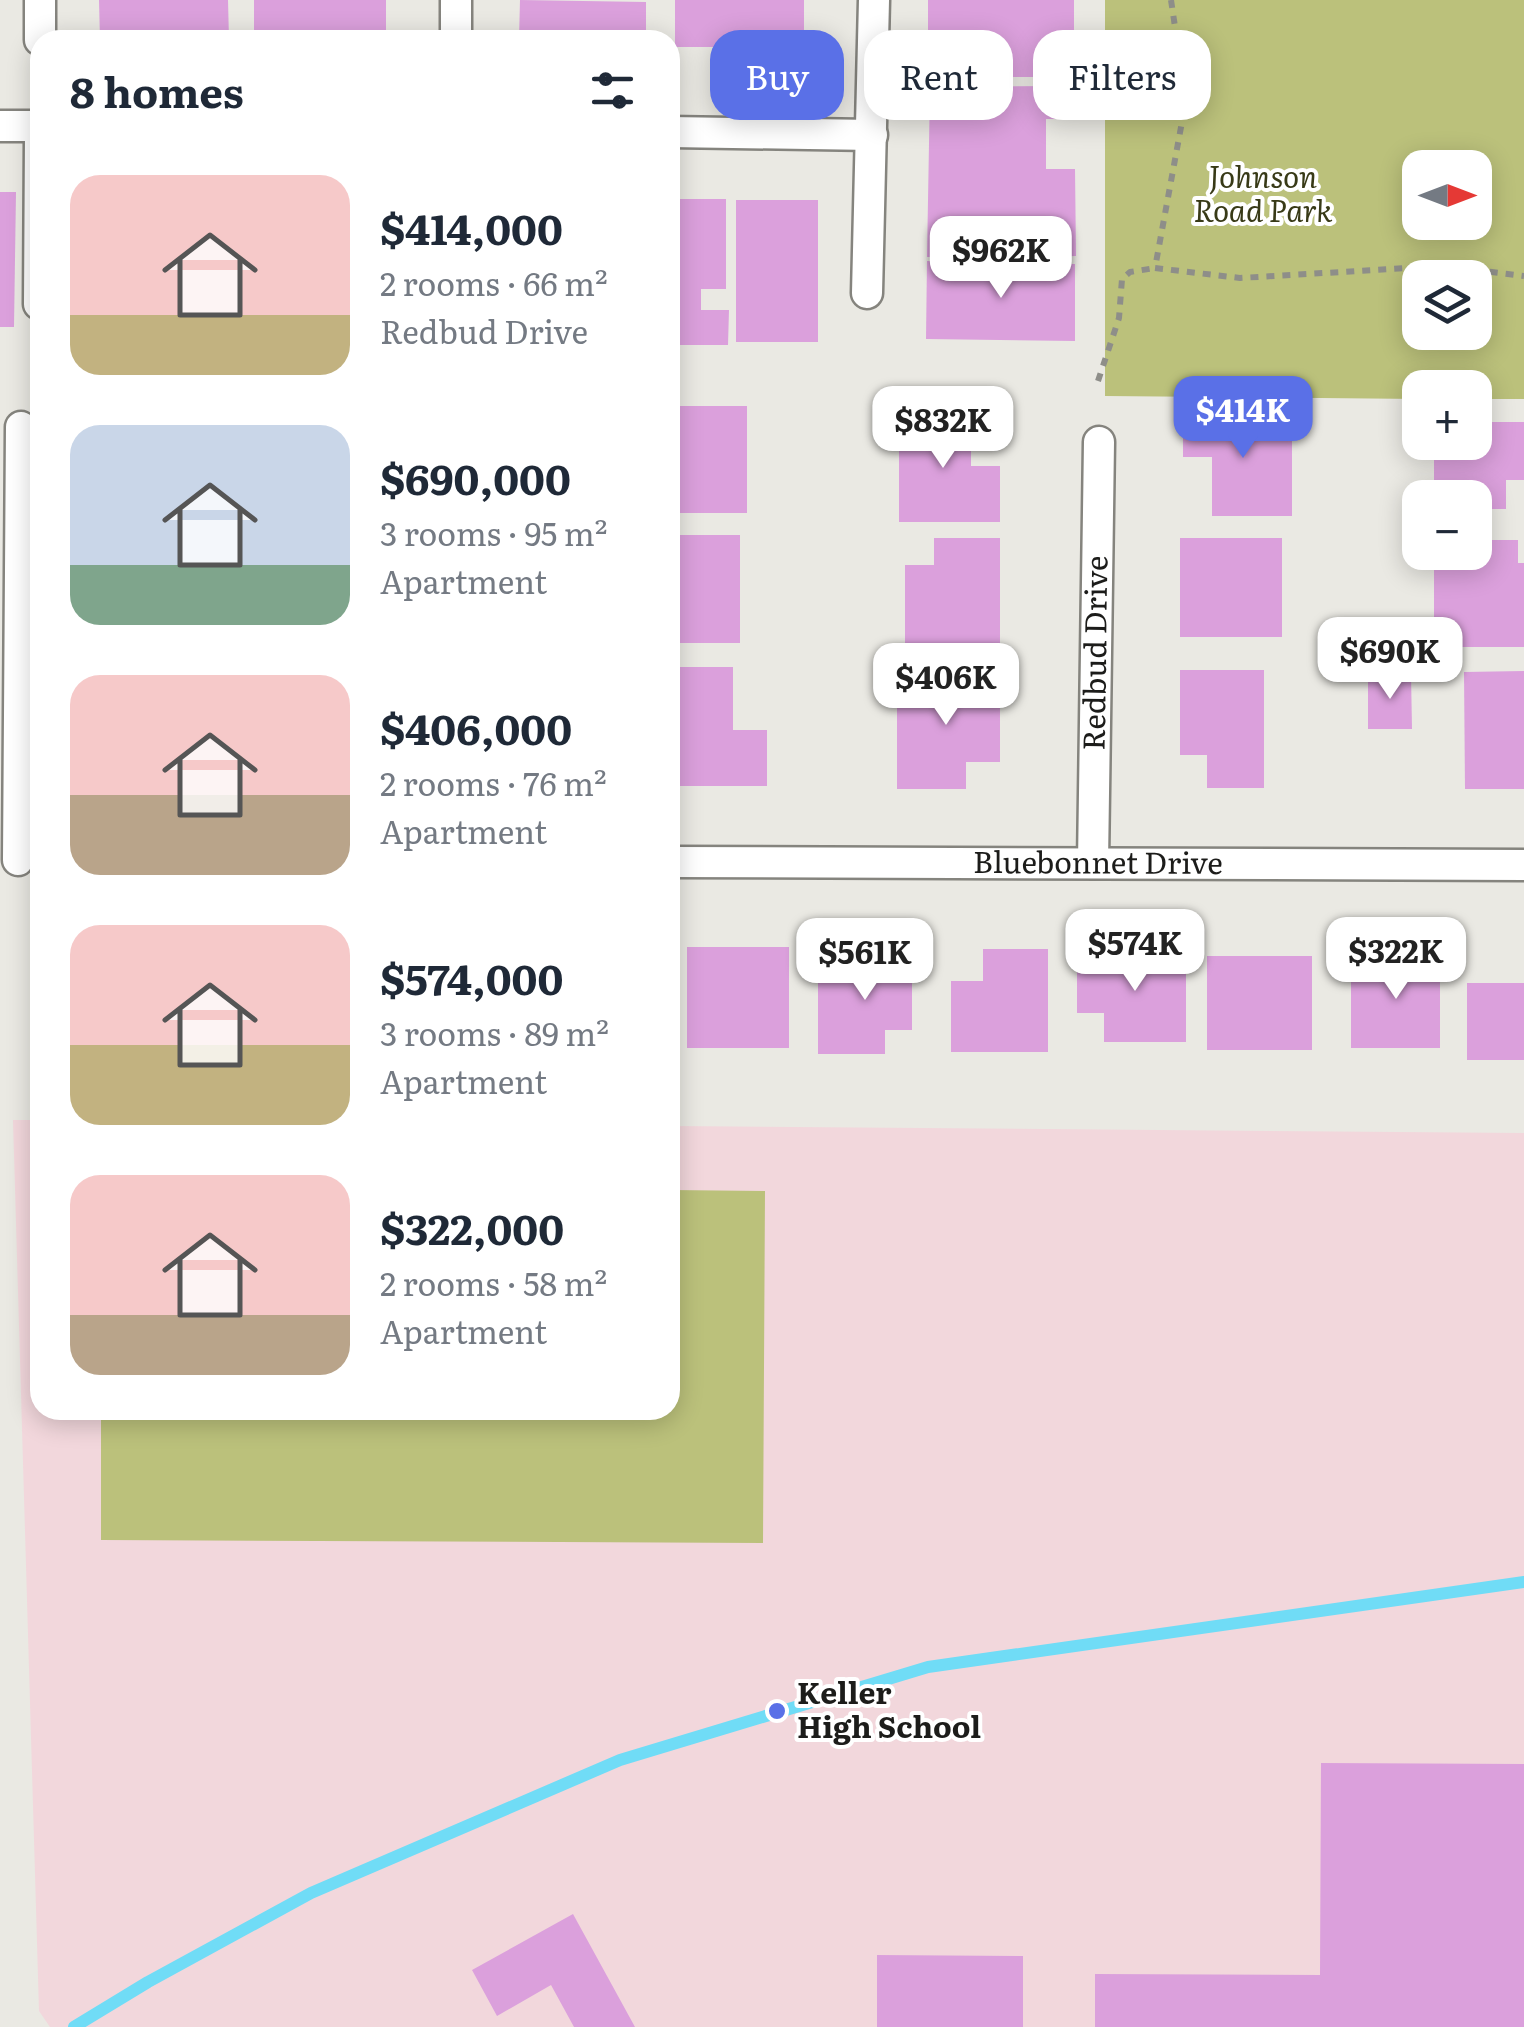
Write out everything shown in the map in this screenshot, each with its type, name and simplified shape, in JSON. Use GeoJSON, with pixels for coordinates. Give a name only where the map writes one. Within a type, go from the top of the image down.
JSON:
{"type":"FeatureCollection","features":[{"type":"Feature","properties":{"kind":"street"},"geometry":{"type":"LineString","coordinates":[[40,0],[40,30]]}},
{"type":"Feature","properties":{"kind":"street"},"geometry":{"type":"LineString","coordinates":[[456,0],[456,30]]}},
{"type":"Feature","properties":{"kind":"street"},"geometry":{"type":"LineString","coordinates":[[867,293],[874,0]]}},
{"type":"Feature","properties":{"kind":"street"},"geometry":{"type":"LineString","coordinates":[[0,126],[30,126]]}},
{"type":"Feature","properties":{"kind":"street"},"geometry":{"type":"LineString","coordinates":[[680,132],[872,134]]}},
{"type":"Feature","properties":{"kind":"street"},"geometry":{"type":"LineString","coordinates":[[19,860],[20,426]]}},
{"type":"Feature","properties":{"kind":"street","name":"Redbud Drive"},"geometry":{"type":"LineString","coordinates":[[1094,863],[1100,442]]}},
{"type":"Feature","properties":{"kind":"street","name":"Bluebonnet Drive"},"geometry":{"type":"LineString","coordinates":[[680,862],[1524,865]]}},
{"type":"Feature","properties":{"kind":"path"},"geometry":{"type":"LineString","coordinates":[[1155,268],[1186,100],[1171,0]]}},
{"type":"Feature","properties":{"kind":"path"},"geometry":{"type":"LineString","coordinates":[[1098,380],[1119,318],[1122,279],[1130,272],[1155,268],[1240,278],[1442,266],[1524,276]]}},
{"type":"Feature","properties":{"kind":"shaded area","name":"Keller High School"},"geometry":{"type":"Polygon","coordinates":[[[13,1120],[30,1120],[30,1420],[680,1420],[680,1126],[1524,1133],[1524,2027],[50,2027],[39,2011],[13,1120]]]}},
{"type":"Feature","properties":{"kind":"green space","name":"Johnson Road Park"},"geometry":{"type":"Polygon","coordinates":[[[1105,0],[1524,0],[1524,399],[1492,399],[1492,370],[1402,370],[1402,399],[1105,396],[1105,120],[1211,120],[1211,30],[1105,30],[1105,0]]]}},
{"type":"Feature","properties":{"kind":"green space"},"geometry":{"type":"Polygon","coordinates":[[[680,1190],[765,1191],[763,1543],[101,1540],[101,1420],[680,1420],[680,1190]]]}},
{"type":"Feature","properties":{"kind":"building"},"geometry":{"type":"Polygon","coordinates":[[[99,0],[228,0],[229,30],[100,30],[99,0]]]}},
{"type":"Feature","properties":{"kind":"building"},"geometry":{"type":"Polygon","coordinates":[[[254,0],[386,0],[386,30],[254,30],[254,0]]]}},
{"type":"Feature","properties":{"kind":"building"},"geometry":{"type":"Polygon","coordinates":[[[520,0],[646,2],[646,30],[519,30],[520,0]]]}},
{"type":"Feature","properties":{"kind":"building"},"geometry":{"type":"Polygon","coordinates":[[[675,0],[804,0],[804,30],[710,30],[710,47],[680,47],[680,30],[675,30],[675,0]]]}},
{"type":"Feature","properties":{"kind":"building"},"geometry":{"type":"Polygon","coordinates":[[[928,0],[1074,0],[1074,30],[1033,30],[1033,77],[1013,77],[1013,30],[928,30],[928,0]]]}},
{"type":"Feature","properties":{"kind":"building"},"geometry":{"type":"Polygon","coordinates":[[[1013,86],[1033,86],[1033,120],[1046,120],[1046,169],[1075,169],[1076,256],[1036,257],[1035,235],[1023,235],[1023,257],[927,257],[929,120],[1013,120],[1013,86]]]}},
{"type":"Feature","properties":{"kind":"building"},"geometry":{"type":"Polygon","coordinates":[[[0,192],[16,192],[14,327],[0,327],[0,192]]]}},
{"type":"Feature","properties":{"kind":"building"},"geometry":{"type":"Polygon","coordinates":[[[680,199],[726,199],[726,289],[701,289],[701,310],[729,310],[728,345],[680,345],[680,199]]]}},
{"type":"Feature","properties":{"kind":"building"},"geometry":{"type":"Polygon","coordinates":[[[736,200],[818,200],[818,342],[736,342],[736,200]]]}},
{"type":"Feature","properties":{"kind":"building"},"geometry":{"type":"Polygon","coordinates":[[[927,261],[1075,264],[1075,341],[926,339],[927,261]]]}},
{"type":"Feature","properties":{"kind":"building"},"geometry":{"type":"Polygon","coordinates":[[[680,406],[747,406],[747,513],[680,513],[680,406]]]}},
{"type":"Feature","properties":{"kind":"building"},"geometry":{"type":"Polygon","coordinates":[[[899,410],[971,410],[971,466],[1000,466],[1000,522],[899,522],[899,410]]]}},
{"type":"Feature","properties":{"kind":"building"},"geometry":{"type":"Polygon","coordinates":[[[1183,410],[1274,410],[1274,433],[1292,433],[1292,516],[1212,516],[1212,457],[1183,457],[1183,410]]]}},
{"type":"Feature","properties":{"kind":"building"},"geometry":{"type":"Polygon","coordinates":[[[1492,422],[1524,422],[1524,480],[1506,480],[1506,509],[1492,509],[1492,480],[1434,480],[1434,460],[1492,460],[1492,422]]]}},
{"type":"Feature","properties":{"kind":"building"},"geometry":{"type":"Polygon","coordinates":[[[680,535],[740,535],[740,643],[680,643],[680,535]]]}},
{"type":"Feature","properties":{"kind":"building"},"geometry":{"type":"Polygon","coordinates":[[[934,538],[1000,538],[1000,647],[905,647],[905,565],[934,565],[934,538]]]}},
{"type":"Feature","properties":{"kind":"building"},"geometry":{"type":"Polygon","coordinates":[[[1180,538],[1282,538],[1282,637],[1180,637],[1180,538]]]}},
{"type":"Feature","properties":{"kind":"building"},"geometry":{"type":"Polygon","coordinates":[[[1492,540],[1518,540],[1518,563],[1524,563],[1524,647],[1434,647],[1434,570],[1492,570],[1492,540]]]}},
{"type":"Feature","properties":{"kind":"building"},"geometry":{"type":"Polygon","coordinates":[[[680,667],[733,667],[733,730],[767,730],[767,786],[680,786],[680,667]]]}},
{"type":"Feature","properties":{"kind":"building"},"geometry":{"type":"Polygon","coordinates":[[[1180,670],[1264,670],[1264,788],[1207,788],[1207,755],[1180,755],[1180,670]]]}},
{"type":"Feature","properties":{"kind":"building"},"geometry":{"type":"Polygon","coordinates":[[[1524,671],[1524,789],[1465,789],[1464,672],[1524,671]]]}},
{"type":"Feature","properties":{"kind":"building"},"geometry":{"type":"Polygon","coordinates":[[[897,674],[1000,674],[1000,762],[966,762],[966,789],[897,789],[897,674]]]}},
{"type":"Feature","properties":{"kind":"building"},"geometry":{"type":"Polygon","coordinates":[[[1411,674],[1412,729],[1368,729],[1368,675],[1411,674]]]}},
{"type":"Feature","properties":{"kind":"building"},"geometry":{"type":"Polygon","coordinates":[[[687,947],[789,947],[789,1048],[687,1048],[687,947]]]}},
{"type":"Feature","properties":{"kind":"building"},"geometry":{"type":"Polygon","coordinates":[[[983,949],[1048,949],[1048,1052],[951,1052],[951,981],[983,981],[983,949]]]}},
{"type":"Feature","properties":{"kind":"building"},"geometry":{"type":"Polygon","coordinates":[[[1077,951],[1186,951],[1186,1042],[1104,1042],[1104,1013],[1077,1013],[1077,951]]]}},
{"type":"Feature","properties":{"kind":"building"},"geometry":{"type":"Polygon","coordinates":[[[850,952],[912,952],[912,1030],[885,1030],[885,1054],[818,1054],[818,975],[850,975],[850,952]]]}},
{"type":"Feature","properties":{"kind":"building"},"geometry":{"type":"Polygon","coordinates":[[[1351,955],[1440,955],[1440,1048],[1351,1048],[1351,955]]]}},
{"type":"Feature","properties":{"kind":"building"},"geometry":{"type":"Polygon","coordinates":[[[1207,956],[1312,956],[1312,1050],[1207,1050],[1207,956]]]}},
{"type":"Feature","properties":{"kind":"building"},"geometry":{"type":"Polygon","coordinates":[[[1467,983],[1524,983],[1524,1060],[1467,1060],[1467,983]]]}},
{"type":"Feature","properties":{"kind":"building"},"geometry":{"type":"Polygon","coordinates":[[[1321,1763],[1524,1764],[1524,2027],[1095,2027],[1095,1974],[1320,1975],[1321,1763]]]}},
{"type":"Feature","properties":{"kind":"building"},"geometry":{"type":"Polygon","coordinates":[[[573,1914],[635,2027],[574,2027],[551,1985],[497,2016],[472,1970],[573,1914]]]}},
{"type":"Feature","properties":{"kind":"building"},"geometry":{"type":"Polygon","coordinates":[[[877,1955],[1023,1956],[1023,2027],[877,2027],[877,1955]]]}},
{"type":"Feature","properties":{"kind":"waterway"},"geometry":{"type":"LineString","coordinates":[[74,2027],[311,1893],[620,1760],[928,1667],[1524,1582]]}},
{"type":"Feature","properties":{"kind":"place","name":"Keller High School"},"geometry":{"type":"Point","coordinates":[777,1711]}}]}
